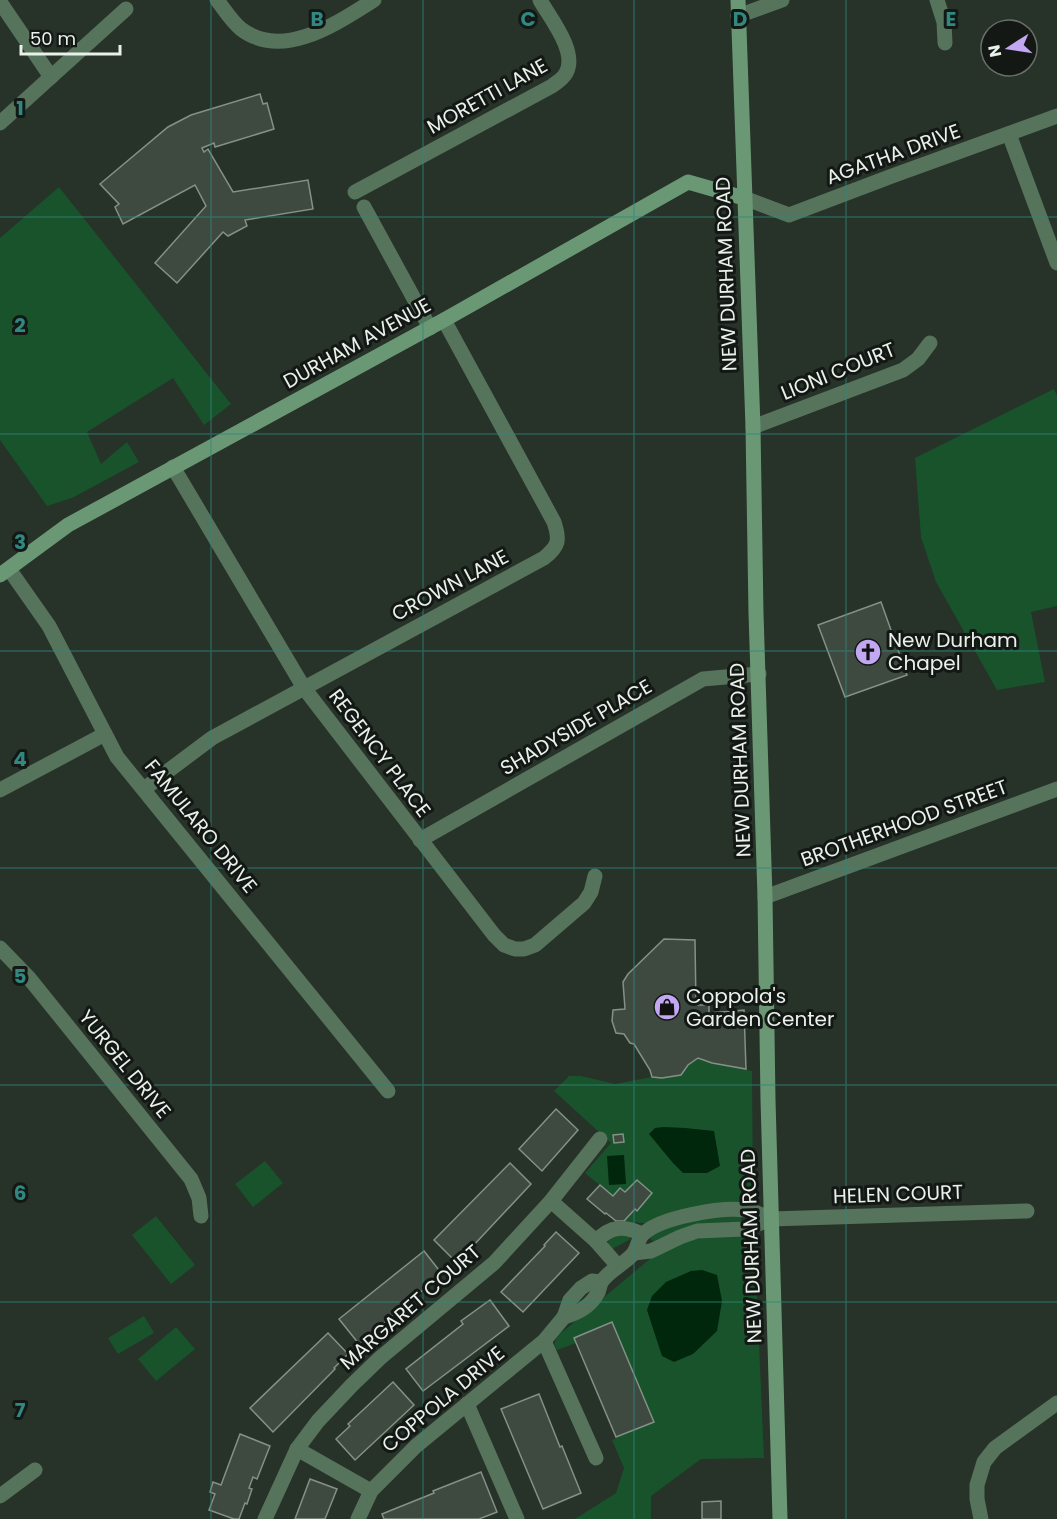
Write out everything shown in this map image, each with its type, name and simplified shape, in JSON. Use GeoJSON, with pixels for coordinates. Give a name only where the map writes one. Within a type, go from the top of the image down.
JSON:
{"type":"FeatureCollection","features":[{"type":"Feature","properties":{"kind":"main road","name":"NEW DURHAM ROAD"},"geometry":{"type":"LineString","coordinates":[[738,0],[753,427],[780,1519]]}},
{"type":"Feature","properties":{"kind":"main road","name":"DURHAM AVENUE"},"geometry":{"type":"LineString","coordinates":[[4,572],[68,525],[430,328],[688,182],[744,198]]}},
{"type":"Feature","properties":{"kind":"street"},"geometry":{"type":"LineString","coordinates":[[217,0],[240,28],[261,40],[281,41],[315,34],[374,0]]}},
{"type":"Feature","properties":{"kind":"street","name":"MORETTI LANE"},"geometry":{"type":"LineString","coordinates":[[355,192],[552,86],[565,75],[569,67],[569,60],[564,39],[540,0]]}},
{"type":"Feature","properties":{"kind":"street"},"geometry":{"type":"LineString","coordinates":[[738,16],[782,0]]}},
{"type":"Feature","properties":{"kind":"street"},"geometry":{"type":"LineString","coordinates":[[937,0],[944,21],[945,43]]}},
{"type":"Feature","properties":{"kind":"street"},"geometry":{"type":"LineString","coordinates":[[0,2],[51,77]]}},
{"type":"Feature","properties":{"kind":"street"},"geometry":{"type":"LineString","coordinates":[[0,123],[126,9]]}},
{"type":"Feature","properties":{"kind":"street","name":"AGATHA DRIVE"},"geometry":{"type":"LineString","coordinates":[[744,198],[789,215],[1057,116]]}},
{"type":"Feature","properties":{"kind":"street"},"geometry":{"type":"LineString","coordinates":[[1009,134],[1057,263]]}},
{"type":"Feature","properties":{"kind":"street"},"geometry":{"type":"LineString","coordinates":[[364,207],[430,328]]}},
{"type":"Feature","properties":{"kind":"street","name":"CROWN LANE"},"geometry":{"type":"LineString","coordinates":[[144,789],[212,738],[544,558],[553,551],[558,533],[554,522],[444,320]]}},
{"type":"Feature","properties":{"kind":"street","name":"LIONI COURT"},"geometry":{"type":"LineString","coordinates":[[753,427],[903,370],[918,359],[930,343]]}},
{"type":"Feature","properties":{"kind":"street","name":"REGENCY PLACE"},"geometry":{"type":"LineString","coordinates":[[173,467],[304,688],[420,840],[504,945],[515,949],[535,945],[584,903],[591,892],[595,876]]}},
{"type":"Feature","properties":{"kind":"street","name":"FAMULARO DRIVE"},"geometry":{"type":"LineString","coordinates":[[4,572],[49,627],[117,757],[388,1091]]}},
{"type":"Feature","properties":{"kind":"street","name":"SHADYSIDE PLACE"},"geometry":{"type":"LineString","coordinates":[[420,840],[703,679],[759,674]]}},
{"type":"Feature","properties":{"kind":"street"},"geometry":{"type":"LineString","coordinates":[[0,790],[105,734]]}},
{"type":"Feature","properties":{"kind":"street","name":"BROTHERHOOD STREET"},"geometry":{"type":"LineString","coordinates":[[765,897],[1057,789]]}},
{"type":"Feature","properties":{"kind":"street","name":"YURGEL DRIVE"},"geometry":{"type":"LineString","coordinates":[[0,948],[29,978],[191,1179],[199,1198],[201,1216]]}},
{"type":"Feature","properties":{"kind":"street","name":"MARGARET COURT"},"geometry":{"type":"LineString","coordinates":[[265,1519],[297,1449],[318,1421],[380,1358],[494,1263],[551,1201],[600,1139]]}},
{"type":"Feature","properties":{"kind":"street"},"geometry":{"type":"LineString","coordinates":[[551,1201],[596,1241],[618,1266]]}},
{"type":"Feature","properties":{"kind":"street"},"geometry":{"type":"LineString","coordinates":[[596,1241],[602,1234],[612,1229],[633,1229],[642,1234],[659,1225],[703,1212],[746,1210],[771,1219]]}},
{"type":"Feature","properties":{"kind":"street","name":"HELEN COURT"},"geometry":{"type":"LineString","coordinates":[[771,1219],[1026,1211]]}},
{"type":"Feature","properties":{"kind":"street","name":"COPPOLA DRIVE"},"geometry":{"type":"LineString","coordinates":[[634,1253],[651,1251],[697,1231],[745,1229],[771,1219]]}},
{"type":"Feature","properties":{"kind":"street","name":"COPPOLA DRIVE"},"geometry":{"type":"LineString","coordinates":[[358,1519],[371,1491],[416,1446],[544,1341],[564,1317],[570,1300],[581,1288],[592,1281],[601,1282],[634,1253],[642,1234]]}},
{"type":"Feature","properties":{"kind":"street"},"geometry":{"type":"LineString","coordinates":[[544,1341],[596,1458]]}},
{"type":"Feature","properties":{"kind":"street"},"geometry":{"type":"LineString","coordinates":[[981,1519],[977,1485],[984,1462],[995,1448],[1057,1403]]}},
{"type":"Feature","properties":{"kind":"street"},"geometry":{"type":"LineString","coordinates":[[467,1404],[517,1519]]}},
{"type":"Feature","properties":{"kind":"street"},"geometry":{"type":"LineString","coordinates":[[297,1449],[371,1491]]}},
{"type":"Feature","properties":{"kind":"street"},"geometry":{"type":"LineString","coordinates":[[0,1496],[35,1470]]}},
{"type":"Feature","properties":{"kind":"shaded area"},"geometry":{"type":"Polygon","coordinates":[[[59,187],[231,404],[204,425],[173,378],[87,432],[101,464],[127,442],[139,462],[72,498],[47,506],[0,440],[0,238],[59,187]]]}},
{"type":"Feature","properties":{"kind":"shaded area"},"geometry":{"type":"Polygon","coordinates":[[[1054,389],[1057,396],[1057,606],[1031,612],[1045,682],[997,690],[936,582],[921,537],[915,458],[1054,389]]]}},
{"type":"Feature","properties":{"kind":"shaded area"},"geometry":{"type":"Polygon","coordinates":[[[698,1058],[752,1071],[753,1191],[742,1202],[651,1224],[624,1221],[635,1209],[638,1210],[652,1193],[637,1180],[625,1192],[620,1188],[613,1196],[585,1173],[611,1143],[554,1091],[569,1076],[581,1076],[615,1084],[652,1077],[681,1075],[688,1065],[698,1058]]]}},
{"type":"Feature","properties":{"kind":"shaded area"},"geometry":{"type":"Polygon","coordinates":[[[655,1128],[714,1131],[720,1166],[707,1173],[683,1173],[649,1134],[655,1128]]]}},
{"type":"Feature","properties":{"kind":"shaded area"},"geometry":{"type":"Polygon","coordinates":[[[624,1155],[626,1184],[609,1185],[607,1156],[624,1155]]]}},
{"type":"Feature","properties":{"kind":"shaded area"},"geometry":{"type":"Polygon","coordinates":[[[265,1161],[283,1183],[253,1207],[235,1184],[265,1161]]]}},
{"type":"Feature","properties":{"kind":"shaded area"},"geometry":{"type":"Polygon","coordinates":[[[156,1216],[195,1265],[171,1284],[132,1235],[156,1216]]]}},
{"type":"Feature","properties":{"kind":"shaded area"},"geometry":{"type":"Polygon","coordinates":[[[741,1216],[741,1221],[738,1222],[702,1224],[678,1230],[654,1241],[650,1237],[668,1226],[701,1218],[741,1216]]]}},
{"type":"Feature","properties":{"kind":"shaded area"},"geometry":{"type":"Polygon","coordinates":[[[632,1236],[612,1249],[607,1244],[611,1237],[632,1236]]]}},
{"type":"Feature","properties":{"kind":"shaded area"},"geometry":{"type":"Polygon","coordinates":[[[707,1236],[742,1237],[749,1241],[755,1251],[764,1458],[701,1459],[651,1496],[651,1519],[575,1519],[616,1493],[624,1468],[612,1440],[653,1422],[612,1322],[574,1338],[576,1343],[557,1350],[556,1340],[560,1334],[651,1258],[689,1241],[707,1236]]]}},
{"type":"Feature","properties":{"kind":"shaded area"},"geometry":{"type":"Polygon","coordinates":[[[702,1270],[717,1275],[722,1301],[717,1331],[693,1354],[674,1362],[662,1356],[647,1310],[652,1296],[666,1282],[691,1271],[702,1270]]]}},
{"type":"Feature","properties":{"kind":"shaded area"},"geometry":{"type":"Polygon","coordinates":[[[144,1316],[154,1333],[118,1354],[108,1338],[144,1316]]]}},
{"type":"Feature","properties":{"kind":"shaded area"},"geometry":{"type":"Polygon","coordinates":[[[176,1327],[195,1349],[156,1381],[138,1359],[176,1327]]]}},
{"type":"Feature","properties":{"kind":"building"},"geometry":{"type":"Polygon","coordinates":[[[260,94],[263,104],[267,103],[274,129],[215,147],[214,143],[202,148],[204,152],[208,149],[233,192],[308,180],[313,209],[245,220],[247,226],[228,236],[223,232],[177,283],[155,263],[206,206],[195,185],[123,224],[115,207],[119,204],[100,184],[168,127],[191,115],[260,94]]]}},
{"type":"Feature","properties":{"kind":"building"},"geometry":{"type":"Polygon","coordinates":[[[881,602],[907,675],[845,697],[818,625],[881,602]]]}},
{"type":"Feature","properties":{"kind":"building","name":"Coppola's Garden Center"},"geometry":{"type":"Polygon","coordinates":[[[664,939],[695,940],[696,1005],[709,1005],[709,1013],[744,1010],[746,1069],[698,1058],[688,1065],[681,1075],[652,1077],[634,1044],[630,1043],[624,1034],[616,1033],[612,1021],[613,1010],[625,1009],[623,982],[628,974],[664,939]]]}},
{"type":"Feature","properties":{"kind":"building"},"geometry":{"type":"Polygon","coordinates":[[[556,1109],[578,1130],[542,1171],[519,1149],[556,1109]]]}},
{"type":"Feature","properties":{"kind":"building"},"geometry":{"type":"Polygon","coordinates":[[[623,1134],[624,1142],[614,1143],[613,1135],[623,1134]]]}},
{"type":"Feature","properties":{"kind":"building"},"geometry":{"type":"Polygon","coordinates":[[[510,1163],[531,1184],[457,1263],[434,1240],[510,1163]]]}},
{"type":"Feature","properties":{"kind":"building"},"geometry":{"type":"Polygon","coordinates":[[[637,1180],[652,1193],[637,1211],[635,1209],[624,1221],[616,1221],[587,1199],[600,1185],[613,1196],[620,1188],[625,1192],[637,1180]]]}},
{"type":"Feature","properties":{"kind":"building"},"geometry":{"type":"Polygon","coordinates":[[[556,1232],[579,1253],[523,1312],[501,1292],[556,1232]]]}},
{"type":"Feature","properties":{"kind":"building"},"geometry":{"type":"Polygon","coordinates":[[[424,1251],[442,1274],[359,1344],[339,1319],[424,1251]]]}},
{"type":"Feature","properties":{"kind":"building"},"geometry":{"type":"Polygon","coordinates":[[[490,1300],[509,1326],[423,1391],[406,1369],[463,1324],[461,1321],[490,1300]]]}},
{"type":"Feature","properties":{"kind":"building"},"geometry":{"type":"Polygon","coordinates":[[[612,1322],[654,1422],[616,1437],[574,1338],[612,1322]]]}},
{"type":"Feature","properties":{"kind":"building"},"geometry":{"type":"Polygon","coordinates":[[[328,1333],[348,1354],[273,1432],[250,1408],[328,1333]]]}},
{"type":"Feature","properties":{"kind":"building"},"geometry":{"type":"Polygon","coordinates":[[[393,1382],[414,1405],[355,1460],[336,1439],[350,1426],[348,1424],[393,1382]]]}},
{"type":"Feature","properties":{"kind":"building"},"geometry":{"type":"Polygon","coordinates":[[[539,1394],[581,1493],[543,1509],[501,1409],[539,1394]]]}},
{"type":"Feature","properties":{"kind":"building"},"geometry":{"type":"Polygon","coordinates":[[[240,1434],[270,1446],[257,1479],[253,1477],[247,1504],[245,1503],[239,1519],[234,1519],[209,1510],[215,1494],[210,1492],[213,1482],[221,1485],[240,1434]]]}},
{"type":"Feature","properties":{"kind":"building"},"geometry":{"type":"Polygon","coordinates":[[[481,1472],[497,1512],[479,1519],[384,1519],[382,1514],[481,1472]]]}},
{"type":"Feature","properties":{"kind":"building"},"geometry":{"type":"Polygon","coordinates":[[[310,1479],[337,1489],[325,1519],[295,1519],[310,1479]]]}},
{"type":"Feature","properties":{"kind":"building"},"geometry":{"type":"Polygon","coordinates":[[[721,1501],[721,1519],[702,1519],[702,1502],[721,1501]]]}},
{"type":"Feature","properties":{"kind":"place","name":"New Durham Chapel"},"geometry":{"type":"Point","coordinates":[868,652]}},
{"type":"Feature","properties":{"kind":"place","name":"Coppola's Garden Center"},"geometry":{"type":"Point","coordinates":[667,1007]}}]}
